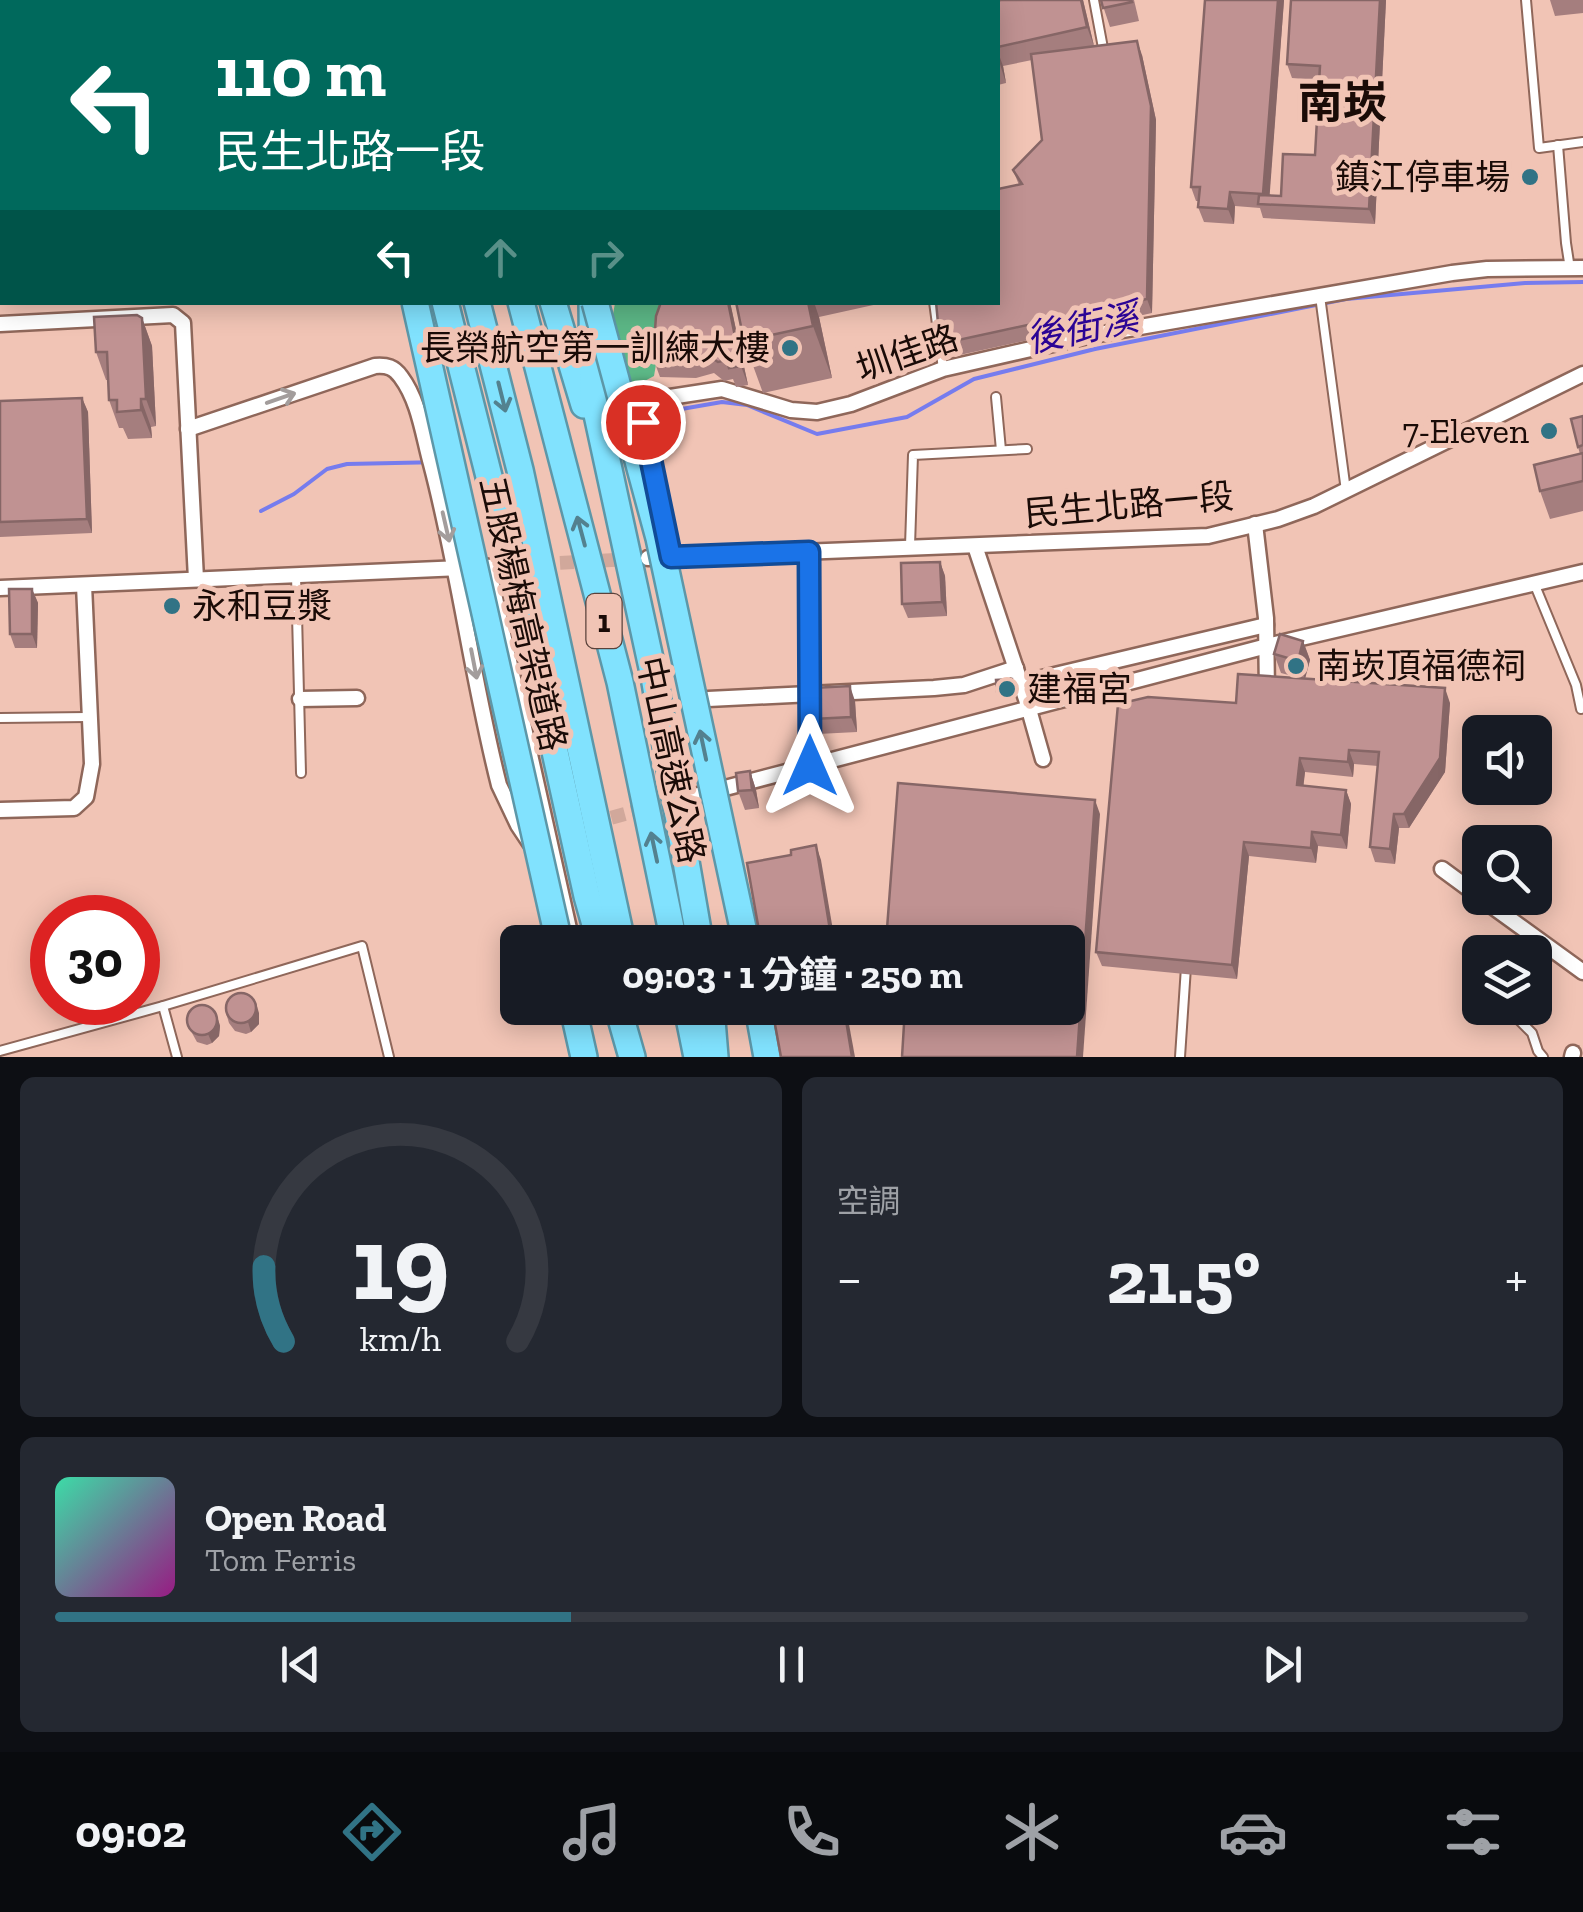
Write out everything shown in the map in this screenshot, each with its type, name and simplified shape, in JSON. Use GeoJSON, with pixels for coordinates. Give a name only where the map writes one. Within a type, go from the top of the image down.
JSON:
{"type":"FeatureCollection","features":[{"type":"Feature","properties":{"kind":"highway","name":"五股楊梅高架道路"},"geometry":{"type":"LineString","coordinates":[[416,305],[555,925]]}},
{"type":"Feature","properties":{"kind":"highway"},"geometry":{"type":"LineString","coordinates":[[431,305],[459,351]]}},
{"type":"Feature","properties":{"kind":"highway"},"geometry":{"type":"LineString","coordinates":[[443,305],[459,351],[530,639],[595,925]]}},
{"type":"Feature","properties":{"kind":"highway","name":"1"},"geometry":{"type":"LineString","coordinates":[[479,305],[520,470],[618,925]]}},
{"type":"Feature","properties":{"kind":"highway","name":"中山高速公路"},"geometry":{"type":"LineString","coordinates":[[522,305],[620,682],[670,925]]}},
{"type":"Feature","properties":{"kind":"highway"},"geometry":{"type":"LineString","coordinates":[[555,305],[586,410],[607,461]]}},
{"type":"Feature","properties":{"kind":"highway"},"geometry":{"type":"LineString","coordinates":[[594,305],[593,396],[654,677],[697,925]]}},
{"type":"Feature","properties":{"kind":"highway","name":"1"},"geometry":{"type":"LineString","coordinates":[[595,305],[660,538],[742,925]]}},
{"type":"Feature","properties":{"kind":"highway"},"geometry":{"type":"LineString","coordinates":[[577,1025],[584,1057]]}},
{"type":"Feature","properties":{"kind":"highway"},"geometry":{"type":"LineString","coordinates":[[623,1025],[632,1057]]}},
{"type":"Feature","properties":{"kind":"highway"},"geometry":{"type":"LineString","coordinates":[[639,1025],[646,1057]]}},
{"type":"Feature","properties":{"kind":"highway"},"geometry":{"type":"LineString","coordinates":[[691,1025],[698,1057]]}},
{"type":"Feature","properties":{"kind":"highway"},"geometry":{"type":"LineString","coordinates":[[711,1025],[714,1057]]}},
{"type":"Feature","properties":{"kind":"highway"},"geometry":{"type":"LineString","coordinates":[[761,1025],[767,1057]]}},
{"type":"Feature","properties":{"kind":"street","name":"圳佳路"},"geometry":{"type":"LineString","coordinates":[[671,557],[642,416],[647,403],[656,400],[722,389],[791,410],[817,412],[850,404],[942,369],[1088,336],[1321,303],[1452,273],[1577,268]]}},
{"type":"Feature","properties":{"kind":"street"},"geometry":{"type":"LineString","coordinates":[[0,324],[173,315],[183,323],[196,579]]}},
{"type":"Feature","properties":{"kind":"street"},"geometry":{"type":"LineString","coordinates":[[188,429],[383,365],[399,373],[417,411],[437,487],[500,786],[528,840],[560,884]]}},
{"type":"Feature","properties":{"kind":"street","name":"民生北路一段"},"geometry":{"type":"LineString","coordinates":[[648,558],[1208,536],[1314,506],[1583,374]]}},
{"type":"Feature","properties":{"kind":"street"},"geometry":{"type":"LineString","coordinates":[[1255,524],[1268,646],[1266,712]]}},
{"type":"Feature","properties":{"kind":"street"},"geometry":{"type":"LineString","coordinates":[[975,546],[1042,758]]}},
{"type":"Feature","properties":{"kind":"street"},"geometry":{"type":"LineString","coordinates":[[809,552],[810,766]]}},
{"type":"Feature","properties":{"kind":"street"},"geometry":{"type":"LineString","coordinates":[[488,566],[556,832],[568,925]]}},
{"type":"Feature","properties":{"kind":"street"},"geometry":{"type":"LineString","coordinates":[[0,588],[506,566]]}},
{"type":"Feature","properties":{"kind":"street"},"geometry":{"type":"LineString","coordinates":[[687,798],[1268,646],[1583,572]]}},
{"type":"Feature","properties":{"kind":"street"},"geometry":{"type":"LineString","coordinates":[[0,810],[74,808],[86,797],[92,764],[84,585]]}},
{"type":"Feature","properties":{"kind":"street"},"geometry":{"type":"LineString","coordinates":[[708,699],[964,685],[1266,625]]}},
{"type":"Feature","properties":{"kind":"street"},"geometry":{"type":"LineString","coordinates":[[300,700],[358,698]]}},
{"type":"Feature","properties":{"kind":"street"},"geometry":{"type":"LineString","coordinates":[[528,840],[556,832]]}},
{"type":"Feature","properties":{"kind":"street"},"geometry":{"type":"LineString","coordinates":[[1442,869],[1462,884]]}},
{"type":"Feature","properties":{"kind":"street"},"geometry":{"type":"LineString","coordinates":[[1505,915],[1583,972]]}},
{"type":"Feature","properties":{"kind":"street"},"geometry":{"type":"LineString","coordinates":[[588,1025],[595,1057]]}},
{"type":"Feature","properties":{"kind":"lane"},"geometry":{"type":"LineString","coordinates":[[1094,0],[1103,48]]}},
{"type":"Feature","properties":{"kind":"lane"},"geometry":{"type":"LineString","coordinates":[[1526,0],[1539,148],[1583,142]]}},
{"type":"Feature","properties":{"kind":"lane"},"geometry":{"type":"LineString","coordinates":[[1558,145],[1566,243],[1577,268]]}},
{"type":"Feature","properties":{"kind":"lane"},"geometry":{"type":"LineString","coordinates":[[1321,303],[1346,491]]}},
{"type":"Feature","properties":{"kind":"lane"},"geometry":{"type":"LineString","coordinates":[[934,305],[942,369]]}},
{"type":"Feature","properties":{"kind":"lane"},"geometry":{"type":"LineString","coordinates":[[996,397],[1000,450]]}},
{"type":"Feature","properties":{"kind":"lane"},"geometry":{"type":"LineString","coordinates":[[910,548],[912,455],[1027,449]]}},
{"type":"Feature","properties":{"kind":"lane"},"geometry":{"type":"LineString","coordinates":[[296,574],[301,773]]}},
{"type":"Feature","properties":{"kind":"lane"},"geometry":{"type":"LineString","coordinates":[[1534,584],[1582,708]]}},
{"type":"Feature","properties":{"kind":"lane"},"geometry":{"type":"LineString","coordinates":[[0,718],[88,718]]}},
{"type":"Feature","properties":{"kind":"lane"},"geometry":{"type":"LineString","coordinates":[[0,1051],[362,946],[389,1057]]}},
{"type":"Feature","properties":{"kind":"lane"},"geometry":{"type":"LineString","coordinates":[[1180,1057],[1186,962]]}},
{"type":"Feature","properties":{"kind":"lane"},"geometry":{"type":"LineString","coordinates":[[163,1006],[176,1057]]}},
{"type":"Feature","properties":{"kind":"lane"},"geometry":{"type":"LineString","coordinates":[[1525,1025],[1543,1057]]}},
{"type":"Feature","properties":{"kind":"green space"},"geometry":{"type":"Polygon","coordinates":[[[615,305],[669,305],[654,376],[631,384],[612,320],[615,305]]]}},
{"type":"Feature","properties":{"kind":"building"},"geometry":{"type":"Polygon","coordinates":[[[1000,0],[1081,0],[1087,27],[1000,47],[1000,0]]]}},
{"type":"Feature","properties":{"kind":"building"},"geometry":{"type":"Polygon","coordinates":[[[1101,0],[1131,0],[1132,2],[1103,8],[1101,0]]]}},
{"type":"Feature","properties":{"kind":"building"},"geometry":{"type":"Polygon","coordinates":[[[1205,0],[1278,0],[1263,194],[1230,192],[1228,209],[1198,207],[1200,187],[1191,187],[1205,0]]]}},
{"type":"Feature","properties":{"kind":"building"},"geometry":{"type":"Polygon","coordinates":[[[1291,0],[1380,0],[1369,209],[1258,204],[1259,195],[1281,196],[1283,154],[1315,155],[1320,66],[1287,64],[1291,0]]]}},
{"type":"Feature","properties":{"kind":"building"},"geometry":{"type":"Polygon","coordinates":[[[1137,41],[1151,106],[1147,299],[940,344],[936,305],[1000,305],[1000,189],[1022,184],[1013,170],[1042,140],[1031,54],[1137,41]]]}},
{"type":"Feature","properties":{"kind":"building"},"geometry":{"type":"Polygon","coordinates":[[[660,305],[729,305],[741,366],[729,368],[727,360],[718,362],[707,355],[653,358],[660,305]]]}},
{"type":"Feature","properties":{"kind":"building"},"geometry":{"type":"Polygon","coordinates":[[[737,305],[809,305],[813,326],[744,341],[737,305]]]}},
{"type":"Feature","properties":{"kind":"building"},"geometry":{"type":"Polygon","coordinates":[[[94,317],[142,318],[146,399],[141,399],[141,410],[117,412],[117,400],[109,400],[107,352],[96,352],[94,317]]]}},
{"type":"Feature","properties":{"kind":"building"},"geometry":{"type":"Polygon","coordinates":[[[82,398],[87,519],[0,522],[0,401],[82,398]]]}},
{"type":"Feature","properties":{"kind":"building"},"geometry":{"type":"Polygon","coordinates":[[[1583,416],[1583,445],[1578,447],[1571,419],[1583,416]]]}},
{"type":"Feature","properties":{"kind":"building"},"geometry":{"type":"Polygon","coordinates":[[[1583,453],[1583,481],[1540,491],[1534,465],[1583,453]]]}},
{"type":"Feature","properties":{"kind":"building"},"geometry":{"type":"Polygon","coordinates":[[[940,562],[942,602],[902,604],[901,563],[940,562]]]}},
{"type":"Feature","properties":{"kind":"building"},"geometry":{"type":"Polygon","coordinates":[[[9,589],[32,589],[32,634],[10,634],[9,589]]]}},
{"type":"Feature","properties":{"kind":"building"},"geometry":{"type":"Polygon","coordinates":[[[1280,634],[1303,641],[1298,661],[1274,654],[1280,634]]]}},
{"type":"Feature","properties":{"kind":"building"},"geometry":{"type":"Polygon","coordinates":[[[1238,674],[1445,688],[1440,758],[1404,814],[1394,814],[1390,849],[1370,847],[1379,752],[1349,750],[1348,762],[1300,758],[1297,785],[1346,790],[1341,835],[1312,832],[1311,848],[1244,842],[1232,965],[1096,952],[1118,704],[1148,697],[1236,703],[1238,674]]]}},
{"type":"Feature","properties":{"kind":"building"},"geometry":{"type":"Polygon","coordinates":[[[1012,679],[1013,689],[997,691],[996,680],[1012,679]]]}},
{"type":"Feature","properties":{"kind":"building"},"geometry":{"type":"Polygon","coordinates":[[[850,686],[851,717],[813,719],[812,688],[850,686]]]}},
{"type":"Feature","properties":{"kind":"building"},"geometry":{"type":"Polygon","coordinates":[[[750,771],[752,790],[738,791],[736,773],[750,771]]]}},
{"type":"Feature","properties":{"kind":"building"},"geometry":{"type":"Polygon","coordinates":[[[898,783],[1095,800],[1085,943],[1085,925],[887,925],[898,783]]]}},
{"type":"Feature","properties":{"kind":"building"},"geometry":{"type":"Polygon","coordinates":[[[816,845],[829,925],[758,925],[747,863],[791,855],[791,850],[816,845]]]}},
{"type":"Feature","properties":{"kind":"building"},"geometry":{"type":"Polygon","coordinates":[[[241,993],[252,997],[256,1008],[252,1019],[241,1023],[230,1019],[226,1008],[230,997],[241,993]]]}},
{"type":"Feature","properties":{"kind":"building"},"geometry":{"type":"Polygon","coordinates":[[[202,1005],[216,1014],[217,1020],[208,1034],[202,1035],[188,1026],[187,1020],[196,1006],[202,1005]]]}},
{"type":"Feature","properties":{"kind":"building"},"geometry":{"type":"Polygon","coordinates":[[[775,1025],[847,1025],[852,1057],[781,1057],[775,1025]]]}},
{"type":"Feature","properties":{"kind":"building"},"geometry":{"type":"Polygon","coordinates":[[[904,1025],[1079,1025],[1077,1057],[902,1057],[904,1025]]]}},
{"type":"Feature","properties":{"kind":"waterway","name":"後街溪"},"geometry":{"type":"LineString","coordinates":[[647,415],[722,402],[747,405],[817,434],[907,417],[974,379],[1095,349],[1346,299],[1525,283],[1583,282]]}},
{"type":"Feature","properties":{"kind":"waterway","name":"後街溪"},"geometry":{"type":"LineString","coordinates":[[261,511],[294,494],[327,469],[347,464],[443,462]]}},
{"type":"Feature","properties":{"kind":"tunnel"},"geometry":{"type":"LineString","coordinates":[[539,564],[632,559]]}},
{"type":"Feature","properties":{"kind":"tunnel"},"geometry":{"type":"LineString","coordinates":[[591,823],[682,799]]}},
{"type":"Feature","properties":{"kind":"place","name":"鎮江停車場"},"geometry":{"type":"Point","coordinates":[1530,177]}},
{"type":"Feature","properties":{"kind":"place","name":"長榮航空第一訓練大樓"},"geometry":{"type":"Point","coordinates":[790,348]}},
{"type":"Feature","properties":{"kind":"place","name":"7-Eleven"},"geometry":{"type":"Point","coordinates":[1549,431]}},
{"type":"Feature","properties":{"kind":"place","name":"永和豆漿"},"geometry":{"type":"Point","coordinates":[172,606]}},
{"type":"Feature","properties":{"kind":"place","name":"南崁頂福德祠"},"geometry":{"type":"Point","coordinates":[1296,666]}},
{"type":"Feature","properties":{"kind":"place","name":"建福宮"},"geometry":{"type":"Point","coordinates":[1007,689]}},
{"type":"Feature","properties":{"kind":"district","name":"南崁"},"geometry":{"type":"Point","coordinates":[1343,103]}},
{"type":"Feature","properties":{"kind":"route"},"geometry":{"type":"LineString","coordinates":[[643,422],[671,557],[809,552],[810,766]]}}]}
